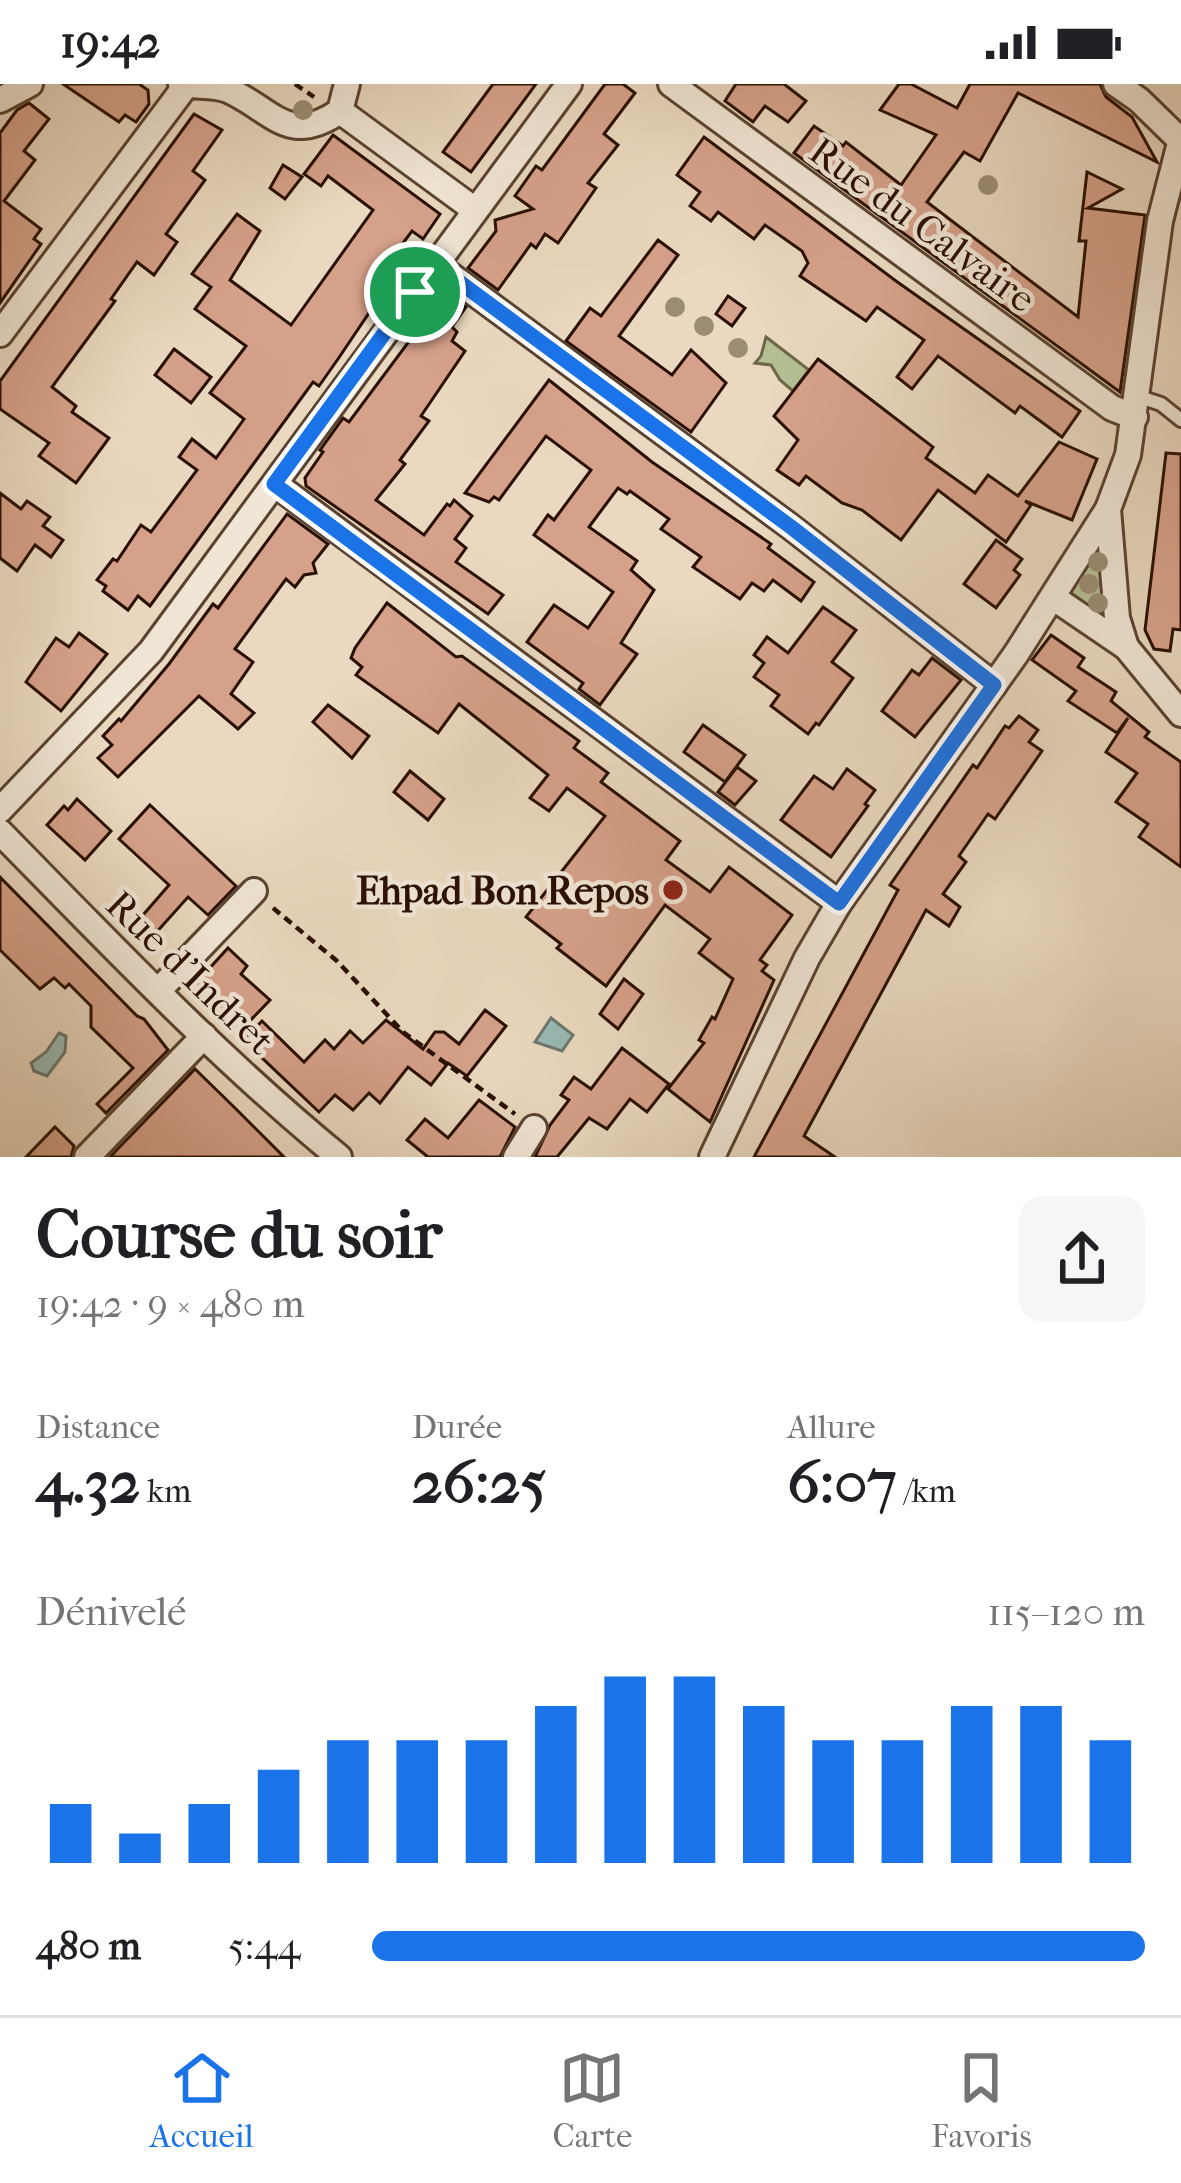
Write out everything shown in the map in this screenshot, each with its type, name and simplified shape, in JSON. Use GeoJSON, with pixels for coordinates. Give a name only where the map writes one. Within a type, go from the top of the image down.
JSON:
{"type":"FeatureCollection","features":[{"type":"Feature","properties":{"kind":"street"},"geometry":{"type":"LineString","coordinates":[[0,100],[30,84]]}},
{"type":"Feature","properties":{"kind":"street"},"geometry":{"type":"LineString","coordinates":[[0,334],[185,84],[226,89],[297,128],[340,112],[347,84]]}},
{"type":"Feature","properties":{"kind":"street"},"geometry":{"type":"LineString","coordinates":[[0,810],[151,651],[569,84]]}},
{"type":"Feature","properties":{"kind":"street","name":"Rue du Calvaire"},"geometry":{"type":"LineString","coordinates":[[671,84],[1112,408],[1136,406]]}},
{"type":"Feature","properties":{"kind":"street"},"geometry":{"type":"LineString","coordinates":[[712,1157],[807,958],[839,903],[1054,598],[1108,509],[1128,455],[1160,221],[1181,139],[1116,84]]}},
{"type":"Feature","properties":{"kind":"street"},"geometry":{"type":"LineString","coordinates":[[340,112],[475,210]]}},
{"type":"Feature","properties":{"kind":"street"},"geometry":{"type":"LineString","coordinates":[[435,264],[791,527],[994,685]]}},
{"type":"Feature","properties":{"kind":"street"},"geometry":{"type":"LineString","coordinates":[[274,484],[839,903]]}},
{"type":"Feature","properties":{"kind":"street"},"geometry":{"type":"LineString","coordinates":[[1108,509],[1117,618],[1126,647]]}},
{"type":"Feature","properties":{"kind":"street"},"geometry":{"type":"LineString","coordinates":[[1054,598],[1126,647],[1181,714]]}},
{"type":"Feature","properties":{"kind":"street","name":"Rue d'Indret"},"geometry":{"type":"LineString","coordinates":[[0,832],[283,1112],[339,1157]]}},
{"type":"Feature","properties":{"kind":"street"},"geometry":{"type":"LineString","coordinates":[[158,992],[254,892]]}},
{"type":"Feature","properties":{"kind":"street"},"geometry":{"type":"LineString","coordinates":[[87,1157],[204,1036]]}},
{"type":"Feature","properties":{"kind":"street"},"geometry":{"type":"LineString","coordinates":[[516,1157],[534,1128]]}},
{"type":"Feature","properties":{"kind":"lane"},"geometry":{"type":"LineString","coordinates":[[1136,406],[1162,404],[1181,420]]}},
{"type":"Feature","properties":{"kind":"path"},"geometry":{"type":"LineString","coordinates":[[254,892],[337,961],[404,1032],[534,1128]]}},
{"type":"Feature","properties":{"kind":"green space"},"geometry":{"type":"Polygon","coordinates":[[[766,337],[809,370],[793,391],[771,365],[755,363],[766,337]]]}},
{"type":"Feature","properties":{"kind":"green space"},"geometry":{"type":"Polygon","coordinates":[[[1101,552],[1106,619],[1068,591],[1101,552]]]}},
{"type":"Feature","properties":{"kind":"water"},"geometry":{"type":"Polygon","coordinates":[[[551,1018],[573,1035],[562,1051],[535,1042],[551,1018]]]}},
{"type":"Feature","properties":{"kind":"water"},"geometry":{"type":"Polygon","coordinates":[[[59,1033],[66,1036],[65,1052],[47,1076],[34,1071],[31,1063],[59,1033]]]}},
{"type":"Feature","properties":{"kind":"building"},"geometry":{"type":"Polygon","coordinates":[[[63,84],[139,84],[148,90],[149,104],[136,122],[125,115],[119,122],[63,84]]]}},
{"type":"Feature","properties":{"kind":"building"},"geometry":{"type":"Polygon","coordinates":[[[493,84],[536,84],[471,172],[443,152],[493,84]]]}},
{"type":"Feature","properties":{"kind":"building"},"geometry":{"type":"Polygon","coordinates":[[[605,84],[623,84],[635,93],[604,134],[618,145],[588,183],[596,188],[558,243],[545,234],[536,248],[531,244],[498,290],[468,268],[496,231],[495,220],[533,209],[515,196],[536,166],[542,170],[605,84]]]}},
{"type":"Feature","properties":{"kind":"building"},"geometry":{"type":"Polygon","coordinates":[[[736,84],[784,84],[806,101],[788,122],[765,106],[753,122],[725,101],[736,84]]]}},
{"type":"Feature","properties":{"kind":"building"},"geometry":{"type":"Polygon","coordinates":[[[899,84],[911,84],[957,108],[970,84],[1100,84],[1106,97],[1132,117],[1157,162],[1018,93],[980,161],[964,152],[927,202],[1078,317],[1086,241],[1079,241],[1087,172],[1122,189],[1088,208],[1145,215],[1120,392],[794,153],[814,126],[843,146],[846,142],[901,185],[936,135],[880,110],[899,84]]]}},
{"type":"Feature","properties":{"kind":"building"},"geometry":{"type":"Polygon","coordinates":[[[29,103],[49,119],[24,151],[35,160],[4,201],[41,229],[34,239],[41,244],[0,303],[0,133],[17,110],[29,103]]]}},
{"type":"Feature","properties":{"kind":"building"},"geometry":{"type":"Polygon","coordinates":[[[194,114],[222,130],[193,171],[205,180],[166,234],[177,242],[154,275],[137,262],[111,299],[115,301],[52,387],[76,406],[72,412],[109,438],[76,483],[39,456],[49,443],[0,409],[0,381],[194,114]]]}},
{"type":"Feature","properties":{"kind":"building"},"geometry":{"type":"Polygon","coordinates":[[[333,135],[440,214],[423,239],[412,231],[368,290],[379,298],[338,359],[319,386],[313,382],[150,606],[138,596],[128,610],[103,591],[106,586],[97,580],[113,559],[117,561],[141,525],[151,532],[197,470],[179,457],[192,439],[216,458],[244,419],[210,393],[246,346],[195,309],[211,287],[192,274],[237,214],[260,231],[230,280],[291,325],[373,210],[328,176],[321,186],[304,174],[333,135]]]}},
{"type":"Feature","properties":{"kind":"building"},"geometry":{"type":"Polygon","coordinates":[[[704,137],[1080,411],[1062,437],[1020,406],[1015,413],[938,356],[912,389],[897,377],[924,340],[877,307],[866,321],[800,276],[808,263],[802,251],[765,225],[754,239],[718,212],[711,221],[690,206],[700,192],[677,175],[704,137]]]}},
{"type":"Feature","properties":{"kind":"building"},"geometry":{"type":"Polygon","coordinates":[[[283,165],[302,177],[285,199],[270,188],[283,165]]]}},
{"type":"Feature","properties":{"kind":"building"},"geometry":{"type":"Polygon","coordinates":[[[658,240],[678,255],[619,336],[672,375],[691,350],[726,383],[691,432],[566,341],[590,308],[601,316],[658,240]]]}},
{"type":"Feature","properties":{"kind":"building"},"geometry":{"type":"Polygon","coordinates":[[[445,293],[466,307],[452,327],[457,332],[452,341],[465,351],[421,416],[429,421],[400,460],[405,464],[376,500],[424,535],[454,500],[472,516],[455,539],[466,548],[456,562],[503,595],[488,614],[306,486],[305,478],[320,450],[343,418],[349,422],[445,293]]]}},
{"type":"Feature","properties":{"kind":"building"},"geometry":{"type":"Polygon","coordinates":[[[728,296],[745,308],[732,326],[716,314],[728,296]]]}},
{"type":"Feature","properties":{"kind":"building"},"geometry":{"type":"Polygon","coordinates":[[[174,349],[211,377],[191,403],[155,375],[174,349]]]}},
{"type":"Feature","properties":{"kind":"building"},"geometry":{"type":"Polygon","coordinates":[[[818,359],[933,447],[926,458],[975,493],[988,475],[1018,496],[1059,442],[1097,459],[1072,520],[1025,501],[1031,505],[1006,542],[938,490],[901,540],[806,476],[799,485],[777,470],[798,440],[774,416],[818,359]]]}},
{"type":"Feature","properties":{"kind":"building"},"geometry":{"type":"Polygon","coordinates":[[[549,380],[652,462],[771,544],[768,548],[814,582],[801,601],[773,580],[764,591],[752,583],[740,599],[693,567],[701,557],[661,529],[669,519],[630,491],[627,494],[618,488],[589,527],[637,561],[631,570],[654,590],[621,643],[637,654],[600,705],[579,689],[583,683],[527,642],[554,605],[588,628],[613,592],[534,535],[548,515],[554,520],[591,470],[546,436],[499,500],[494,497],[489,502],[465,493],[549,380]]]}},
{"type":"Feature","properties":{"kind":"building"},"geometry":{"type":"Polygon","coordinates":[[[1166,453],[1181,454],[1181,630],[1173,629],[1170,651],[1154,649],[1145,630],[1166,453]]]}},
{"type":"Feature","properties":{"kind":"building"},"geometry":{"type":"Polygon","coordinates":[[[0,493],[21,509],[27,501],[50,517],[43,526],[63,540],[51,557],[35,545],[17,571],[0,558],[0,493]]]}},
{"type":"Feature","properties":{"kind":"building"},"geometry":{"type":"Polygon","coordinates":[[[287,514],[328,544],[313,563],[316,573],[304,575],[295,587],[286,579],[235,649],[253,662],[231,694],[254,713],[238,729],[199,696],[118,777],[98,758],[112,745],[103,736],[169,664],[213,604],[218,608],[287,514]]]}},
{"type":"Feature","properties":{"kind":"building"},"geometry":{"type":"Polygon","coordinates":[[[996,540],[1022,559],[1014,570],[1020,575],[996,608],[964,584],[996,540]]]}},
{"type":"Feature","properties":{"kind":"building"},"geometry":{"type":"Polygon","coordinates":[[[387,603],[579,741],[574,748],[608,773],[601,782],[680,841],[666,860],[710,892],[729,867],[792,915],[760,960],[767,965],[762,971],[774,980],[710,1122],[668,1089],[704,1043],[699,1040],[715,1019],[733,979],[699,953],[710,939],[665,905],[606,986],[526,917],[605,816],[567,788],[549,811],[530,798],[548,775],[459,704],[438,733],[356,675],[362,667],[351,658],[355,648],[387,603]]]}},
{"type":"Feature","properties":{"kind":"building"},"geometry":{"type":"Polygon","coordinates":[[[823,607],[856,630],[832,662],[853,678],[808,734],[771,706],[779,695],[754,677],[764,663],[754,655],[767,637],[788,653],[823,607]]]}},
{"type":"Feature","properties":{"kind":"building"},"geometry":{"type":"Polygon","coordinates":[[[79,633],[107,654],[61,711],[26,682],[56,638],[69,647],[79,633]]]}},
{"type":"Feature","properties":{"kind":"building"},"geometry":{"type":"Polygon","coordinates":[[[1051,635],[1084,658],[1078,667],[1116,692],[1111,701],[1149,732],[1145,737],[1181,762],[1181,867],[1139,837],[1148,824],[1116,802],[1137,773],[1106,752],[1128,718],[1117,733],[1068,701],[1076,691],[1032,660],[1051,635]]]}},
{"type":"Feature","properties":{"kind":"building"},"geometry":{"type":"Polygon","coordinates":[[[932,658],[961,680],[915,737],[882,711],[912,670],[919,675],[932,658]]]}},
{"type":"Feature","properties":{"kind":"building"},"geometry":{"type":"Polygon","coordinates":[[[328,705],[369,736],[352,758],[313,722],[328,705]]]}},
{"type":"Feature","properties":{"kind":"building"},"geometry":{"type":"Polygon","coordinates":[[[1019,716],[1038,730],[1029,742],[1042,751],[995,819],[988,814],[959,856],[966,862],[943,894],[960,907],[949,926],[926,910],[804,1136],[835,1157],[754,1157],[898,890],[890,885],[973,765],[977,768],[1005,726],[1009,728],[1019,716]]]}},
{"type":"Feature","properties":{"kind":"building"},"geometry":{"type":"Polygon","coordinates":[[[703,725],[745,755],[725,782],[684,752],[703,725]]]}},
{"type":"Feature","properties":{"kind":"building"},"geometry":{"type":"Polygon","coordinates":[[[737,767],[756,781],[735,805],[718,792],[737,767]]]}},
{"type":"Feature","properties":{"kind":"building"},"geometry":{"type":"Polygon","coordinates":[[[847,769],[875,790],[831,857],[781,820],[814,776],[833,789],[847,769]]]}},
{"type":"Feature","properties":{"kind":"building"},"geometry":{"type":"Polygon","coordinates":[[[410,771],[444,799],[428,820],[394,792],[410,771]]]}},
{"type":"Feature","properties":{"kind":"building"},"geometry":{"type":"Polygon","coordinates":[[[77,799],[111,831],[85,860],[47,825],[77,799]]]}},
{"type":"Feature","properties":{"kind":"building"},"geometry":{"type":"Polygon","coordinates":[[[150,805],[236,886],[208,915],[188,897],[145,945],[130,930],[169,885],[119,839],[150,805]]]}},
{"type":"Feature","properties":{"kind":"building"},"geometry":{"type":"Polygon","coordinates":[[[0,877],[144,1019],[168,1050],[106,1113],[97,1104],[133,1068],[91,1027],[91,1006],[69,984],[65,988],[54,978],[40,989],[0,950],[0,877]]]}},
{"type":"Feature","properties":{"kind":"building"},"geometry":{"type":"Polygon","coordinates":[[[228,948],[247,966],[241,974],[270,1000],[244,1027],[197,982],[228,948]]]}},
{"type":"Feature","properties":{"kind":"building"},"geometry":{"type":"Polygon","coordinates":[[[624,979],[643,994],[618,1029],[600,1014],[624,979]]]}},
{"type":"Feature","properties":{"kind":"building"},"geometry":{"type":"Polygon","coordinates":[[[485,1010],[506,1026],[467,1076],[448,1063],[431,1085],[408,1067],[380,1103],[369,1093],[353,1110],[335,1095],[319,1112],[243,1040],[262,1021],[304,1062],[325,1040],[334,1049],[350,1031],[363,1043],[386,1020],[423,1049],[435,1032],[444,1032],[459,1044],[485,1010]]]}},
{"type":"Feature","properties":{"kind":"building"},"geometry":{"type":"Polygon","coordinates":[[[622,1048],[669,1084],[647,1112],[630,1099],[607,1129],[589,1118],[557,1157],[535,1157],[569,1100],[561,1095],[574,1077],[591,1089],[622,1048]]]}},
{"type":"Feature","properties":{"kind":"building"},"geometry":{"type":"Polygon","coordinates":[[[195,1069],[234,1107],[284,1157],[110,1157],[195,1069]]]}},
{"type":"Feature","properties":{"kind":"building"},"geometry":{"type":"Polygon","coordinates":[[[479,1100],[515,1127],[500,1157],[428,1157],[407,1140],[425,1119],[448,1138],[479,1100]]]}},
{"type":"Feature","properties":{"kind":"building"},"geometry":{"type":"Polygon","coordinates":[[[55,1127],[74,1146],[71,1157],[26,1157],[55,1127]]]}},
{"type":"Feature","properties":{"kind":"place","name":"Ehpad Bon Repos"},"geometry":{"type":"Point","coordinates":[673,890]}},
{"type":"Feature","properties":{"kind":"route"},"geometry":{"type":"LineString","coordinates":[[435,264],[791,527],[994,685],[839,903],[274,484],[415,292],[435,264]]}}]}
